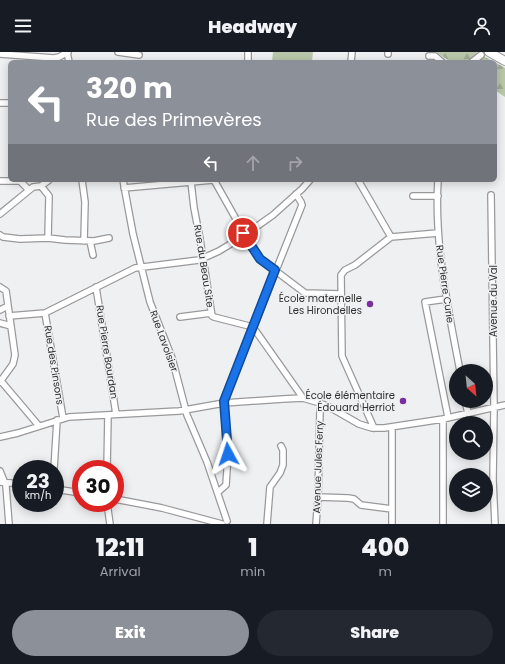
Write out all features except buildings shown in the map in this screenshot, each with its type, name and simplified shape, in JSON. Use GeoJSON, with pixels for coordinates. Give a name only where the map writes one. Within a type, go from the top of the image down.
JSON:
{"type":"FeatureCollection","features":[{"type":"Feature","properties":{"kind":"highway"},"geometry":{"type":"LineString","coordinates":[[485,54],[505,61]]}},
{"type":"Feature","properties":{"kind":"street"},"geometry":{"type":"LineString","coordinates":[[0,54],[54,58],[68,52]]}},
{"type":"Feature","properties":{"kind":"street"},"geometry":{"type":"LineString","coordinates":[[118,52],[140,54]]}},
{"type":"Feature","properties":{"kind":"street"},"geometry":{"type":"LineString","coordinates":[[475,60],[485,54]]}},
{"type":"Feature","properties":{"kind":"street"},"geometry":{"type":"LineString","coordinates":[[429,56],[435,56],[440,60]]}},
{"type":"Feature","properties":{"kind":"street"},"geometry":{"type":"LineString","coordinates":[[21,182],[28,190]]}},
{"type":"Feature","properties":{"kind":"street"},"geometry":{"type":"LineString","coordinates":[[0,214],[28,190],[36,185],[41,186],[46,182]]}},
{"type":"Feature","properties":{"kind":"street"},"geometry":{"type":"LineString","coordinates":[[82,182],[87,241],[93,255]]}},
{"type":"Feature","properties":{"kind":"street","name":"Rue Lavoisier"},"geometry":{"type":"LineString","coordinates":[[123,182],[133,234],[150,302],[172,358],[185,410],[218,492],[225,523]]}},
{"type":"Feature","properties":{"kind":"street"},"geometry":{"type":"LineString","coordinates":[[124,188],[191,182]]}},
{"type":"Feature","properties":{"kind":"street","name":"Rue du Beau Site"},"geometry":{"type":"LineString","coordinates":[[191,182],[211,313],[214,317],[253,327]]}},
{"type":"Feature","properties":{"kind":"street"},"geometry":{"type":"LineString","coordinates":[[214,182],[244,235],[260,259],[305,293],[341,294]]}},
{"type":"Feature","properties":{"kind":"street"},"geometry":{"type":"LineString","coordinates":[[9,316],[45,313],[96,289],[129,270],[141,267],[186,262],[203,258],[219,251],[273,215],[308,182]]}},
{"type":"Feature","properties":{"kind":"street"},"geometry":{"type":"LineString","coordinates":[[359,182],[391,237]]}},
{"type":"Feature","properties":{"kind":"street","name":"Rue Pierre Curie"},"geometry":{"type":"LineString","coordinates":[[438,182],[438,233],[446,299],[459,364]]}},
{"type":"Feature","properties":{"kind":"street"},"geometry":{"type":"LineString","coordinates":[[41,186],[49,196],[48,238]]}},
{"type":"Feature","properties":{"kind":"street"},"geometry":{"type":"LineString","coordinates":[[218,492],[226,485],[228,454],[224,403],[275,270],[302,205],[296,194]]}},
{"type":"Feature","properties":{"kind":"street","name":"Avenue du Val"},"geometry":{"type":"LineString","coordinates":[[491,195],[494,407],[493,480],[495,524]]}},
{"type":"Feature","properties":{"kind":"street"},"geometry":{"type":"LineString","coordinates":[[413,196],[438,196]]}},
{"type":"Feature","properties":{"kind":"street"},"geometry":{"type":"LineString","coordinates":[[374,428],[343,360],[341,275],[343,271],[355,265],[391,237],[438,233]]}},
{"type":"Feature","properties":{"kind":"street"},"geometry":{"type":"LineString","coordinates":[[0,235],[3,237],[20,239],[48,238],[87,241],[109,238]]}},
{"type":"Feature","properties":{"kind":"street"},"geometry":{"type":"LineString","coordinates":[[0,287],[6,291],[14,359],[10,370],[1,382],[39,426]]}},
{"type":"Feature","properties":{"kind":"street","name":"Rue Pierre Bourdan"},"geometry":{"type":"LineString","coordinates":[[96,289],[116,414]]}},
{"type":"Feature","properties":{"kind":"street"},"geometry":{"type":"LineString","coordinates":[[443,524],[445,418],[425,302],[446,299]]}},
{"type":"Feature","properties":{"kind":"street"},"geometry":{"type":"LineString","coordinates":[[0,310],[8,306]]}},
{"type":"Feature","properties":{"kind":"street","name":"Rue des Pinsons"},"geometry":{"type":"LineString","coordinates":[[45,313],[60,419],[55,460]]}},
{"type":"Feature","properties":{"kind":"street"},"geometry":{"type":"LineString","coordinates":[[180,317],[211,313]]}},
{"type":"Feature","properties":{"kind":"street"},"geometry":{"type":"LineString","coordinates":[[0,323],[11,326]]}},
{"type":"Feature","properties":{"kind":"street"},"geometry":{"type":"LineString","coordinates":[[253,327],[303,398]]}},
{"type":"Feature","properties":{"kind":"street"},"geometry":{"type":"LineString","coordinates":[[0,437],[12,435],[60,419],[108,414],[185,410],[224,403],[303,398],[333,409],[359,424],[374,428],[392,428],[445,418],[505,404]]}},
{"type":"Feature","properties":{"kind":"street"},"geometry":{"type":"LineString","coordinates":[[467,408],[468,413]]}},
{"type":"Feature","properties":{"kind":"street","name":"Avenue Jules Ferry"},"geometry":{"type":"LineString","coordinates":[[316,524],[320,410]]}},
{"type":"Feature","properties":{"kind":"street"},"geometry":{"type":"LineString","coordinates":[[107,460],[108,414]]}},
{"type":"Feature","properties":{"kind":"street"},"geometry":{"type":"LineString","coordinates":[[392,428],[392,524]]}},
{"type":"Feature","properties":{"kind":"street"},"geometry":{"type":"LineString","coordinates":[[267,524],[270,487],[280,473],[283,465],[283,450],[281,446]]}},
{"type":"Feature","properties":{"kind":"street"},"geometry":{"type":"LineString","coordinates":[[0,470],[8,504],[9,524]]}},
{"type":"Feature","properties":{"kind":"street"},"geometry":{"type":"LineString","coordinates":[[2,482],[12,483]]}},
{"type":"Feature","properties":{"kind":"street"},"geometry":{"type":"LineString","coordinates":[[318,497],[348,498],[354,499],[361,505],[392,509]]}},
{"type":"Feature","properties":{"kind":"street"},"geometry":{"type":"LineString","coordinates":[[124,501],[225,523]]}},
{"type":"Feature","properties":{"kind":"street"},"geometry":{"type":"LineString","coordinates":[[108,512],[110,524]]}},
{"type":"Feature","properties":{"kind":"green space"},"geometry":{"type":"Polygon","coordinates":[[[273,52],[313,52],[312,60],[272,60],[273,52]]]}},
{"type":"Feature","properties":{"kind":"green space"},"geometry":{"type":"Polygon","coordinates":[[[436,52],[476,52],[490,60],[448,60],[436,52]]]}},
{"type":"Feature","properties":{"kind":"green space"},"geometry":{"type":"Polygon","coordinates":[[[497,63],[505,68],[505,97],[497,91],[497,63]]]}},
{"type":"Feature","properties":{"kind":"place","name":"École maternelle Les Hirondelles"},"geometry":{"type":"Point","coordinates":[370,304]}},
{"type":"Feature","properties":{"kind":"place","name":"École élémentaire Édouard Herriot"},"geometry":{"type":"Point","coordinates":[403,401]}},
{"type":"Feature","properties":{"kind":"route"},"geometry":{"type":"LineString","coordinates":[[228,454],[224,401],[275,270],[260,259],[243,233]]}}]}
